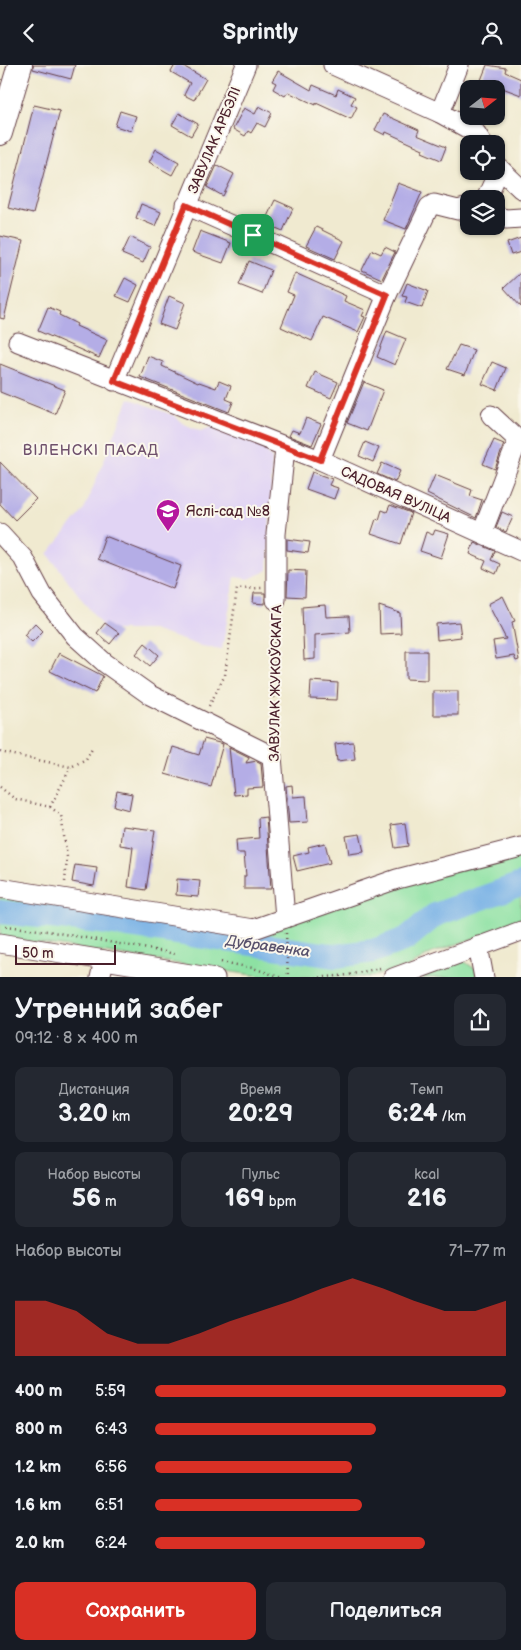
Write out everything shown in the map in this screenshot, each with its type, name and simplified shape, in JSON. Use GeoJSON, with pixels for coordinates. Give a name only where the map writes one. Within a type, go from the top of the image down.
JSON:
{"type":"FeatureCollection","features":[{"type":"Feature","properties":{"kind":"main road"},"geometry":{"type":"LineString","coordinates":[[0,133],[20,65]]}},
{"type":"Feature","properties":{"kind":"street","name":"ЗАВУЛАК АРБЭЛІ"},"geometry":{"type":"LineString","coordinates":[[114,381],[246,65]]}},
{"type":"Feature","properties":{"kind":"street"},"geometry":{"type":"LineString","coordinates":[[333,65],[440,113],[477,135]]}},
{"type":"Feature","properties":{"kind":"street"},"geometry":{"type":"LineString","coordinates":[[440,113],[458,65]]}},
{"type":"Feature","properties":{"kind":"street"},"geometry":{"type":"LineString","coordinates":[[505,174],[521,189]]}},
{"type":"Feature","properties":{"kind":"street"},"geometry":{"type":"LineString","coordinates":[[320,460],[387,295],[429,207],[439,204],[460,209]]}},
{"type":"Feature","properties":{"kind":"street"},"geometry":{"type":"LineString","coordinates":[[186,205],[387,295]]}},
{"type":"Feature","properties":{"kind":"street"},"geometry":{"type":"LineString","coordinates":[[505,219],[521,218]]}},
{"type":"Feature","properties":{"kind":"street","name":"САДОВАЯ ВУЛІЦА"},"geometry":{"type":"LineString","coordinates":[[18,342],[285,448],[320,460],[521,551]]}},
{"type":"Feature","properties":{"kind":"street"},"geometry":{"type":"LineString","coordinates":[[482,533],[518,440],[491,415]]}},
{"type":"Feature","properties":{"kind":"street","name":"ЗАВУЛАК ЖУКОЎСКАГА"},"geometry":{"type":"LineString","coordinates":[[276,594],[276,534],[285,448]]}},
{"type":"Feature","properties":{"kind":"street"},"geometry":{"type":"LineString","coordinates":[[0,533],[23,558],[42,594],[75,636],[105,663],[150,695],[272,757]]}},
{"type":"Feature","properties":{"kind":"street","name":"ЗАВУЛАК ЖУКОЎСКАГА"},"geometry":{"type":"LineString","coordinates":[[272,757],[285,924]]}},
{"type":"Feature","properties":{"kind":"street"},"geometry":{"type":"LineString","coordinates":[[0,888],[254,929],[285,924],[397,879],[521,847]]}},
{"type":"Feature","properties":{"kind":"street"},"geometry":{"type":"LineString","coordinates":[[393,977],[521,931]]}},
{"type":"Feature","properties":{"kind":"street"},"geometry":{"type":"LineString","coordinates":[[0,943],[102,969],[214,969]]}},
{"type":"Feature","properties":{"kind":"street"},"geometry":{"type":"LineString","coordinates":[[478,946],[484,977]]}},
{"type":"Feature","properties":{"kind":"path"},"geometry":{"type":"LineString","coordinates":[[202,721],[225,675],[237,589],[276,594]]}},
{"type":"Feature","properties":{"kind":"path","name":"ЗАВУЛАК ЖУКОЎСКАГА"},"geometry":{"type":"LineString","coordinates":[[272,757],[276,594]]}},
{"type":"Feature","properties":{"kind":"path"},"geometry":{"type":"LineString","coordinates":[[50,807],[63,778],[71,767],[86,759],[92,748]]}},
{"type":"Feature","properties":{"kind":"path"},"geometry":{"type":"LineString","coordinates":[[0,752],[71,767]]}},
{"type":"Feature","properties":{"kind":"path"},"geometry":{"type":"LineString","coordinates":[[0,787],[14,799],[50,807],[61,815],[67,857],[65,882]]}},
{"type":"Feature","properties":{"kind":"path"},"geometry":{"type":"LineString","coordinates":[[214,969],[253,968],[286,977],[285,924]]}},
{"type":"Feature","properties":{"kind":"path"},"geometry":{"type":"LineString","coordinates":[[0,926],[47,931],[185,955]]}},
{"type":"Feature","properties":{"kind":"shaded area","name":"Яслі-сад №8"},"geometry":{"type":"Polygon","coordinates":[[[129,398],[175,416],[182,423],[200,431],[212,427],[264,447],[272,459],[268,570],[249,579],[235,577],[222,649],[201,646],[152,630],[105,630],[48,554],[84,510],[129,398]]]}},
{"type":"Feature","properties":{"kind":"green space"},"geometry":{"type":"Polygon","coordinates":[[[521,851],[521,922],[434,952],[408,967],[370,977],[266,977],[0,937],[0,897],[253,933],[361,897],[521,851]]]}},
{"type":"Feature","properties":{"kind":"green space"},"geometry":{"type":"Polygon","coordinates":[[[461,959],[475,969],[478,977],[417,977],[461,959]]]}},
{"type":"Feature","properties":{"kind":"building"},"geometry":{"type":"Polygon","coordinates":[[[33,65],[75,65],[71,79],[33,69],[33,65]]]}},
{"type":"Feature","properties":{"kind":"building"},"geometry":{"type":"Polygon","coordinates":[[[175,65],[181,65],[206,79],[194,100],[184,95],[190,83],[171,72],[175,65]]]}},
{"type":"Feature","properties":{"kind":"building"},"geometry":{"type":"Polygon","coordinates":[[[487,65],[506,68],[505,72],[521,79],[521,95],[505,89],[505,80],[481,80],[487,65]]]}},
{"type":"Feature","properties":{"kind":"building"},"geometry":{"type":"Polygon","coordinates":[[[278,71],[311,90],[313,85],[336,95],[338,89],[355,97],[351,104],[357,107],[351,119],[288,92],[285,96],[273,89],[276,83],[272,81],[278,71]]]}},
{"type":"Feature","properties":{"kind":"building"},"geometry":{"type":"Polygon","coordinates":[[[34,105],[60,111],[33,214],[8,208],[34,105]]]}},
{"type":"Feature","properties":{"kind":"building"},"geometry":{"type":"Polygon","coordinates":[[[259,106],[272,113],[265,127],[257,123],[251,133],[248,131],[245,136],[233,129],[244,108],[255,114],[259,106]]]}},
{"type":"Feature","properties":{"kind":"building"},"geometry":{"type":"Polygon","coordinates":[[[120,111],[136,116],[131,131],[115,126],[120,111]]]}},
{"type":"Feature","properties":{"kind":"building"},"geometry":{"type":"Polygon","coordinates":[[[179,113],[198,124],[191,136],[172,125],[179,113]]]}},
{"type":"Feature","properties":{"kind":"building"},"geometry":{"type":"Polygon","coordinates":[[[383,114],[419,130],[417,135],[446,147],[441,160],[422,152],[423,149],[386,132],[385,135],[375,130],[383,114]]]}},
{"type":"Feature","properties":{"kind":"building"},"geometry":{"type":"Polygon","coordinates":[[[156,149],[179,162],[172,175],[149,162],[156,149]]]}},
{"type":"Feature","properties":{"kind":"building"},"geometry":{"type":"Polygon","coordinates":[[[217,165],[234,174],[223,196],[207,187],[217,165]]]}},
{"type":"Feature","properties":{"kind":"building"},"geometry":{"type":"Polygon","coordinates":[[[398,183],[422,192],[406,229],[383,220],[398,183]]]}},
{"type":"Feature","properties":{"kind":"building"},"geometry":{"type":"Polygon","coordinates":[[[275,200],[293,208],[283,231],[264,223],[275,200]]]}},
{"type":"Feature","properties":{"kind":"building"},"geometry":{"type":"Polygon","coordinates":[[[141,204],[161,212],[155,226],[136,218],[141,204]]]}},
{"type":"Feature","properties":{"kind":"building"},"geometry":{"type":"Polygon","coordinates":[[[316,227],[344,241],[335,259],[306,246],[316,227]]]}},
{"type":"Feature","properties":{"kind":"building"},"geometry":{"type":"Polygon","coordinates":[[[200,231],[231,243],[223,263],[192,252],[200,231]]]}},
{"type":"Feature","properties":{"kind":"building"},"geometry":{"type":"Polygon","coordinates":[[[0,236],[23,241],[4,319],[0,318],[0,236]]]}},
{"type":"Feature","properties":{"kind":"building"},"geometry":{"type":"Polygon","coordinates":[[[130,237],[150,247],[143,263],[122,254],[130,237]]]}},
{"type":"Feature","properties":{"kind":"building"},"geometry":{"type":"Polygon","coordinates":[[[521,238],[521,252],[511,255],[507,243],[521,238]]]}},
{"type":"Feature","properties":{"kind":"building"},"geometry":{"type":"Polygon","coordinates":[[[385,247],[395,252],[382,279],[362,270],[372,250],[381,254],[385,247]]]}},
{"type":"Feature","properties":{"kind":"building"},"geometry":{"type":"Polygon","coordinates":[[[249,261],[271,270],[262,294],[239,285],[249,261]]]}},
{"type":"Feature","properties":{"kind":"building"},"geometry":{"type":"Polygon","coordinates":[[[521,272],[521,307],[504,288],[521,272]]]}},
{"type":"Feature","properties":{"kind":"building"},"geometry":{"type":"Polygon","coordinates":[[[295,273],[346,296],[344,301],[365,310],[362,316],[365,317],[358,332],[323,317],[312,341],[281,327],[294,295],[287,292],[295,273]]]}},
{"type":"Feature","properties":{"kind":"building"},"geometry":{"type":"Polygon","coordinates":[[[125,278],[138,285],[130,302],[116,296],[125,278]]]}},
{"type":"Feature","properties":{"kind":"building"},"geometry":{"type":"Polygon","coordinates":[[[407,283],[428,291],[422,308],[405,302],[407,297],[402,296],[407,283]]]}},
{"type":"Feature","properties":{"kind":"building"},"geometry":{"type":"Polygon","coordinates":[[[169,296],[185,303],[175,330],[159,324],[169,296]]]}},
{"type":"Feature","properties":{"kind":"building"},"geometry":{"type":"Polygon","coordinates":[[[48,307],[60,312],[59,315],[77,324],[76,326],[107,340],[99,358],[38,331],[48,307]]]}},
{"type":"Feature","properties":{"kind":"building"},"geometry":{"type":"Polygon","coordinates":[[[387,331],[406,339],[395,365],[377,357],[387,331]]]}},
{"type":"Feature","properties":{"kind":"building"},"geometry":{"type":"Polygon","coordinates":[[[459,345],[474,350],[465,375],[447,369],[459,345]]]}},
{"type":"Feature","properties":{"kind":"building"},"geometry":{"type":"Polygon","coordinates":[[[148,356],[163,362],[162,366],[198,383],[216,388],[219,381],[231,386],[226,399],[233,402],[229,412],[140,377],[148,356]]]}},
{"type":"Feature","properties":{"kind":"building"},"geometry":{"type":"Polygon","coordinates":[[[492,362],[506,368],[497,390],[482,384],[492,362]]]}},
{"type":"Feature","properties":{"kind":"building"},"geometry":{"type":"Polygon","coordinates":[[[0,364],[65,390],[55,414],[0,392],[0,364]]]}},
{"type":"Feature","properties":{"kind":"building"},"geometry":{"type":"Polygon","coordinates":[[[315,372],[338,382],[331,398],[308,388],[315,372]]]}},
{"type":"Feature","properties":{"kind":"building"},"geometry":{"type":"Polygon","coordinates":[[[364,382],[383,390],[367,431],[347,423],[364,382]]]}},
{"type":"Feature","properties":{"kind":"building"},"geometry":{"type":"Polygon","coordinates":[[[306,418],[321,424],[312,445],[289,436],[292,430],[300,433],[306,418]]]}},
{"type":"Feature","properties":{"kind":"building"},"geometry":{"type":"Polygon","coordinates":[[[494,440],[504,444],[495,469],[483,464],[494,440]]]}},
{"type":"Feature","properties":{"kind":"building"},"geometry":{"type":"Polygon","coordinates":[[[365,442],[379,448],[373,462],[359,456],[365,442]]]}},
{"type":"Feature","properties":{"kind":"building"},"geometry":{"type":"Polygon","coordinates":[[[0,462],[36,499],[15,520],[0,504],[0,462]]]}},
{"type":"Feature","properties":{"kind":"building"},"geometry":{"type":"Polygon","coordinates":[[[382,463],[400,471],[395,482],[377,474],[382,463]]]}},
{"type":"Feature","properties":{"kind":"building"},"geometry":{"type":"Polygon","coordinates":[[[312,472],[332,479],[329,485],[338,488],[334,499],[306,489],[312,472]]]}},
{"type":"Feature","properties":{"kind":"building"},"geometry":{"type":"Polygon","coordinates":[[[435,475],[472,490],[470,496],[482,500],[476,518],[427,494],[435,475]]]}},
{"type":"Feature","properties":{"kind":"building"},"geometry":{"type":"Polygon","coordinates":[[[390,505],[411,513],[401,544],[371,534],[376,519],[379,520],[382,510],[387,512],[390,505]]]}},
{"type":"Feature","properties":{"kind":"building"},"geometry":{"type":"Polygon","coordinates":[[[502,512],[513,517],[506,532],[496,527],[502,512]]]}},
{"type":"Feature","properties":{"kind":"building"},"geometry":{"type":"Polygon","coordinates":[[[435,530],[449,534],[441,558],[420,551],[426,532],[433,535],[435,530]]]}},
{"type":"Feature","properties":{"kind":"building"},"geometry":{"type":"Polygon","coordinates":[[[105,536],[181,566],[173,589],[97,559],[105,536]]]}},
{"type":"Feature","properties":{"kind":"building"},"geometry":{"type":"Polygon","coordinates":[[[287,539],[310,542],[308,553],[287,550],[287,539]]]}},
{"type":"Feature","properties":{"kind":"building"},"geometry":{"type":"Polygon","coordinates":[[[474,542],[495,551],[491,560],[500,564],[496,574],[483,568],[486,561],[470,554],[474,542]]]}},
{"type":"Feature","properties":{"kind":"building"},"geometry":{"type":"Polygon","coordinates":[[[288,570],[306,571],[305,597],[287,596],[288,570]]]}},
{"type":"Feature","properties":{"kind":"building"},"geometry":{"type":"Polygon","coordinates":[[[254,593],[265,593],[265,604],[253,603],[254,593]]]}},
{"type":"Feature","properties":{"kind":"building"},"geometry":{"type":"Polygon","coordinates":[[[503,596],[515,621],[512,622],[519,660],[516,661],[514,656],[496,659],[493,641],[506,639],[488,604],[503,596]]]}},
{"type":"Feature","properties":{"kind":"building"},"geometry":{"type":"Polygon","coordinates":[[[325,605],[326,617],[349,616],[350,632],[315,635],[315,659],[304,660],[302,607],[325,605]]]}},
{"type":"Feature","properties":{"kind":"building"},"geometry":{"type":"Polygon","coordinates":[[[379,606],[400,613],[401,633],[380,634],[379,606]]]}},
{"type":"Feature","properties":{"kind":"building"},"geometry":{"type":"Polygon","coordinates":[[[459,622],[461,637],[437,640],[436,624],[459,622]]]}},
{"type":"Feature","properties":{"kind":"building"},"geometry":{"type":"Polygon","coordinates":[[[35,623],[43,631],[32,642],[24,635],[35,623]]]}},
{"type":"Feature","properties":{"kind":"building"},"geometry":{"type":"Polygon","coordinates":[[[105,623],[119,633],[110,644],[97,633],[105,623]]]}},
{"type":"Feature","properties":{"kind":"building"},"geometry":{"type":"Polygon","coordinates":[[[145,643],[159,655],[150,666],[136,654],[145,643]]]}},
{"type":"Feature","properties":{"kind":"building"},"geometry":{"type":"Polygon","coordinates":[[[406,651],[427,651],[427,680],[406,679],[406,651]]]}},
{"type":"Feature","properties":{"kind":"building"},"geometry":{"type":"Polygon","coordinates":[[[59,653],[103,676],[95,693],[50,671],[59,653]]]}},
{"type":"Feature","properties":{"kind":"building"},"geometry":{"type":"Polygon","coordinates":[[[311,681],[338,683],[337,700],[310,699],[311,681]]]}},
{"type":"Feature","properties":{"kind":"building"},"geometry":{"type":"Polygon","coordinates":[[[433,691],[458,691],[458,715],[433,715],[433,691]]]}},
{"type":"Feature","properties":{"kind":"building"},"geometry":{"type":"Polygon","coordinates":[[[204,739],[223,744],[211,787],[165,774],[173,747],[199,755],[204,739]]]}},
{"type":"Feature","properties":{"kind":"building"},"geometry":{"type":"Polygon","coordinates":[[[353,742],[355,759],[337,761],[335,744],[353,742]]]}},
{"type":"Feature","properties":{"kind":"building"},"geometry":{"type":"Polygon","coordinates":[[[229,747],[249,757],[246,763],[257,761],[261,763],[263,787],[247,788],[247,794],[234,795],[229,747]]]}},
{"type":"Feature","properties":{"kind":"building"},"geometry":{"type":"Polygon","coordinates":[[[292,785],[293,797],[306,796],[308,822],[289,823],[286,786],[292,785]]]}},
{"type":"Feature","properties":{"kind":"building"},"geometry":{"type":"Polygon","coordinates":[[[117,791],[132,794],[129,810],[114,806],[117,791]]]}},
{"type":"Feature","properties":{"kind":"building"},"geometry":{"type":"Polygon","coordinates":[[[266,817],[271,889],[244,889],[244,876],[246,876],[244,853],[237,853],[236,840],[259,838],[258,818],[266,817]]]}},
{"type":"Feature","properties":{"kind":"building"},"geometry":{"type":"Polygon","coordinates":[[[405,823],[408,846],[395,848],[391,825],[405,823]]]}},
{"type":"Feature","properties":{"kind":"building"},"geometry":{"type":"Polygon","coordinates":[[[122,826],[155,830],[146,890],[128,887],[133,847],[120,845],[122,826]]]}},
{"type":"Feature","properties":{"kind":"building"},"geometry":{"type":"Polygon","coordinates":[[[360,834],[364,852],[349,854],[346,836],[360,834]]]}},
{"type":"Feature","properties":{"kind":"building"},"geometry":{"type":"Polygon","coordinates":[[[325,843],[330,863],[297,871],[293,856],[309,852],[308,847],[325,843]]]}},
{"type":"Feature","properties":{"kind":"building"},"geometry":{"type":"Polygon","coordinates":[[[75,865],[97,868],[94,886],[72,882],[75,865]]]}},
{"type":"Feature","properties":{"kind":"building"},"geometry":{"type":"Polygon","coordinates":[[[177,879],[200,881],[198,897],[176,895],[177,879]]]}},
{"type":"Feature","properties":{"kind":"waterway","name":"Дубравенка"},"geometry":{"type":"LineString","coordinates":[[0,912],[101,922],[336,956],[373,951],[406,939],[435,915],[521,884]]}},
{"type":"Feature","properties":{"kind":"place","name":"Яслі-сад №8"},"geometry":{"type":"Point","coordinates":[168,532]}},
{"type":"Feature","properties":{"kind":"district","name":"ВІЛЕНСКІ ПАСАД"},"geometry":{"type":"Point","coordinates":[91,450]}},
{"type":"Feature","properties":{"kind":"route"},"geometry":{"type":"LineString","coordinates":[[186,205],[253,235],[387,295],[320,460],[114,381],[186,205]]}}]}
